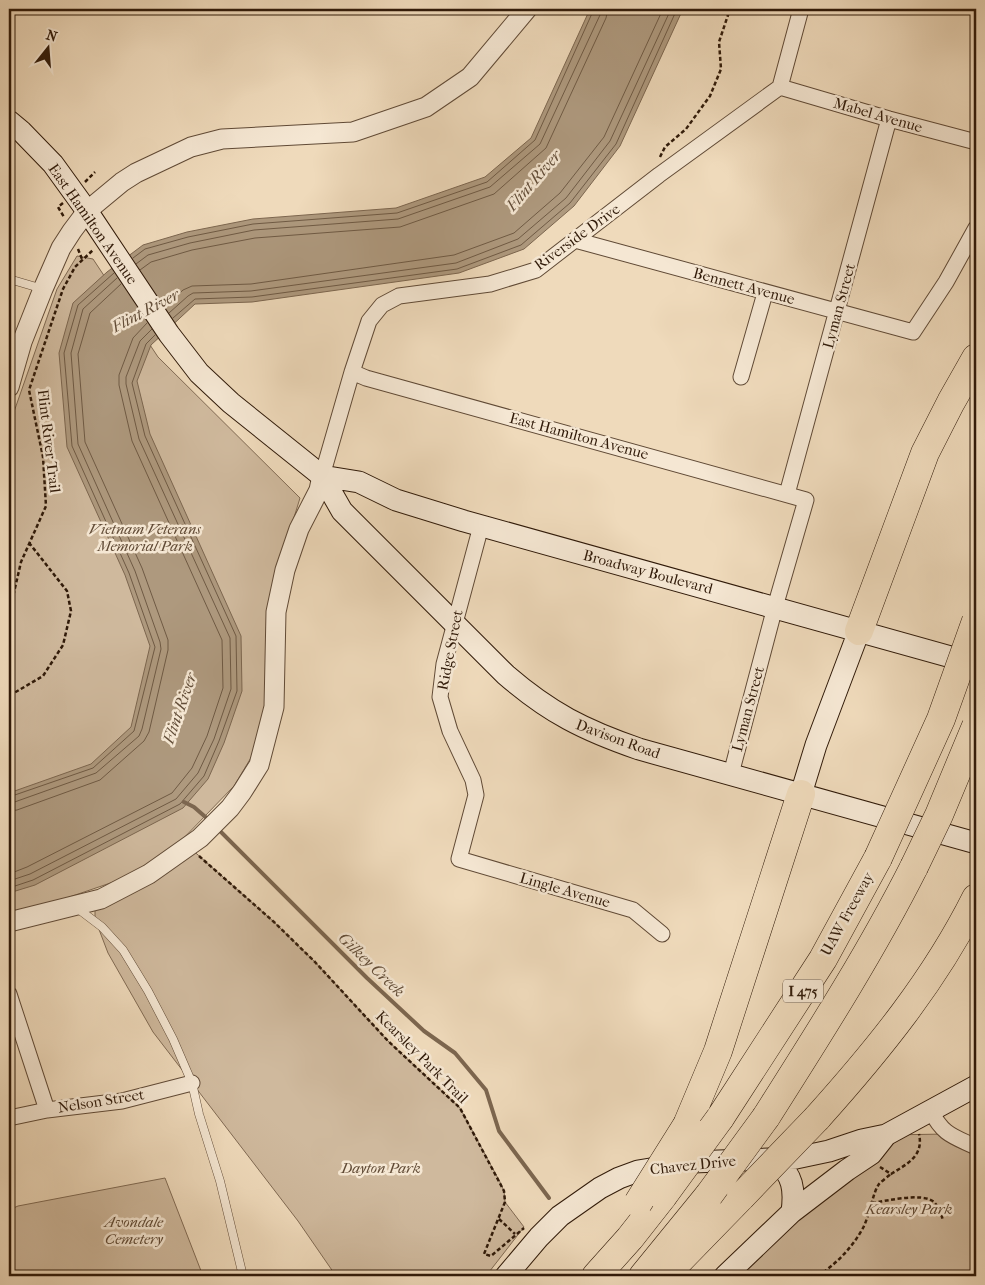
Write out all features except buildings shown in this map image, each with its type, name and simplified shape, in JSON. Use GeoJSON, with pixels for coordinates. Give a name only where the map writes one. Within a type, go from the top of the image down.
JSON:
{"type":"FeatureCollection","features":[{"type":"Feature","properties":{"kind":"highway"},"geometry":{"type":"LineString","coordinates":[[859,631],[925,452],[976,358]]}},
{"type":"Feature","properties":{"kind":"highway","name":"UAW Freeway"},"geometry":{"type":"LineString","coordinates":[[596,1276],[630,1238],[651,1200],[720,1118],[823,959],[878,858],[941,719],[976,621]]}},
{"type":"Feature","properties":{"kind":"highway","name":"I 475"},"geometry":{"type":"LineString","coordinates":[[643,1276],[709,1195],[766,1117],[858,969],[914,867],[939,815],[976,726]]}},
{"type":"Feature","properties":{"kind":"highway"},"geometry":{"type":"LineString","coordinates":[[590,1276],[651,1200],[688,1125],[722,1042],[801,794]]}},
{"type":"Feature","properties":{"kind":"highway"},"geometry":{"type":"LineString","coordinates":[[664,1276],[817,1118],[864,1065],[919,994],[953,941],[976,898]]}},
{"type":"Feature","properties":{"kind":"main road","name":"East Hamilton Avenue"},"geometry":{"type":"LineString","coordinates":[[9,121],[22,131],[53,164],[88,211],[169,334],[211,386],[322,476]]}},
{"type":"Feature","properties":{"kind":"main road","name":"Broadway Boulevard"},"geometry":{"type":"LineString","coordinates":[[322,476],[359,482],[396,500],[481,526],[976,664]]}},
{"type":"Feature","properties":{"kind":"main road","name":"Davison Road"},"geometry":{"type":"LineString","coordinates":[[322,476],[342,511],[519,686],[546,707],[567,720],[590,732],[630,746],[976,843]]}},
{"type":"Feature","properties":{"kind":"main road"},"geometry":{"type":"LineString","coordinates":[[801,794],[816,745],[859,631]]}},
{"type":"Feature","properties":{"kind":"main road","name":"Chavez Drive"},"geometry":{"type":"LineString","coordinates":[[506,1276],[539,1237],[560,1216],[600,1188],[619,1178],[654,1168],[693,1162],[774,1159],[813,1155],[862,1140],[886,1135],[976,1086]]}},
{"type":"Feature","properties":{"kind":"main road","name":"Chavez Drive"},"geometry":{"type":"LineString","coordinates":[[725,1276],[792,1212],[870,1154],[886,1135]]}},
{"type":"Feature","properties":{"kind":"main road"},"geometry":{"type":"LineString","coordinates":[[774,1159],[783,1167],[792,1185],[794,1196],[792,1212]]}},
{"type":"Feature","properties":{"kind":"street"},"geometry":{"type":"LineString","coordinates":[[9,387],[22,342],[43,289],[72,231],[88,211],[136,173],[191,147],[222,139],[353,132],[426,107],[470,77],[527,9]]}},
{"type":"Feature","properties":{"kind":"street"},"geometry":{"type":"LineString","coordinates":[[780,87],[800,9]]}},
{"type":"Feature","properties":{"kind":"street","name":"Riverside Drive"},"geometry":{"type":"LineString","coordinates":[[322,476],[369,321],[382,305],[399,296],[490,284],[536,270],[659,175],[780,87]]}},
{"type":"Feature","properties":{"kind":"street","name":"Mabel Avenue"},"geometry":{"type":"LineString","coordinates":[[780,87],[890,119],[976,141]]}},
{"type":"Feature","properties":{"kind":"street","name":"Lyman Street"},"geometry":{"type":"LineString","coordinates":[[787,494],[890,119]]}},
{"type":"Feature","properties":{"kind":"street","name":"Bennett Avenue"},"geometry":{"type":"LineString","coordinates":[[575,240],[913,332],[946,282],[976,228]]}},
{"type":"Feature","properties":{"kind":"street"},"geometry":{"type":"LineString","coordinates":[[741,377],[765,293]]}},
{"type":"Feature","properties":{"kind":"street","name":"East Hamilton Avenue"},"geometry":{"type":"LineString","coordinates":[[352,372],[366,378],[806,500]]}},
{"type":"Feature","properties":{"kind":"street"},"geometry":{"type":"LineString","coordinates":[[9,922],[101,899],[149,874],[194,842],[230,808],[242,792],[259,764],[274,707],[273,682],[276,612],[285,570],[299,529],[319,490],[322,476]]}},
{"type":"Feature","properties":{"kind":"street","name":"Lyman Street"},"geometry":{"type":"LineString","coordinates":[[731,774],[775,607],[806,500]]}},
{"type":"Feature","properties":{"kind":"street","name":"Ridge Street"},"geometry":{"type":"LineString","coordinates":[[459,859],[476,796],[474,780],[450,731],[440,697],[444,664],[454,622],[481,526]]}},
{"type":"Feature","properties":{"kind":"street","name":"Lingle Avenue"},"geometry":{"type":"LineString","coordinates":[[459,859],[633,910],[662,934]]}},
{"type":"Feature","properties":{"kind":"street"},"geometry":{"type":"LineString","coordinates":[[9,994],[47,1110]]}},
{"type":"Feature","properties":{"kind":"street","name":"Nelson Street"},"geometry":{"type":"LineString","coordinates":[[9,1118],[47,1110],[122,1101],[192,1082]]}},
{"type":"Feature","properties":{"kind":"street"},"geometry":{"type":"LineString","coordinates":[[931,1111],[937,1124],[947,1134],[976,1147]]}},
{"type":"Feature","properties":{"kind":"lane"},"geometry":{"type":"LineString","coordinates":[[9,279],[43,289]]}},
{"type":"Feature","properties":{"kind":"lane"},"geometry":{"type":"LineString","coordinates":[[73,906],[102,926],[123,950],[148,991],[173,1039],[192,1082],[199,1114],[220,1181],[243,1276]]}},
{"type":"Feature","properties":{"kind":"path"},"geometry":{"type":"LineString","coordinates":[[659,175],[656,168],[665,147],[686,129],[710,96],[720,69],[720,42],[730,9]]}},
{"type":"Feature","properties":{"kind":"path","name":"Flint River Trail"},"geometry":{"type":"LineString","coordinates":[[9,614],[22,562],[46,506],[43,457],[28,390],[63,288],[74,267],[82,259]]}},
{"type":"Feature","properties":{"kind":"path"},"geometry":{"type":"LineString","coordinates":[[9,694],[43,676],[63,645],[71,611],[67,591],[29,544]]}},
{"type":"Feature","properties":{"kind":"path","name":"Kearsley Park Trail"},"geometry":{"type":"LineString","coordinates":[[194,842],[316,962],[388,1041],[460,1108],[504,1192],[504,1202],[499,1219],[484,1248],[484,1254],[491,1256],[524,1227],[530,1229]]}},
{"type":"Feature","properties":{"kind":"path"},"geometry":{"type":"LineString","coordinates":[[818,1276],[833,1266],[863,1228],[878,1186],[918,1153],[921,1144],[919,1134]]}},
{"type":"Feature","properties":{"kind":"path"},"geometry":{"type":"LineString","coordinates":[[870,1154],[881,1168],[891,1174]]}},
{"type":"Feature","properties":{"kind":"path"},"geometry":{"type":"LineString","coordinates":[[872,1203],[908,1198],[929,1199],[935,1202],[943,1220]]}},
{"type":"Feature","properties":{"kind":"path"},"geometry":{"type":"LineString","coordinates":[[499,1219],[515,1234]]}},
{"type":"Feature","properties":{"kind":"green space","name":"Vietnam Veterans Memorial Park"},"geometry":{"type":"Polygon","coordinates":[[[77,256],[93,259],[158,357],[300,498],[272,589],[265,704],[255,751],[234,786],[177,845],[125,878],[49,904],[9,915],[9,426],[57,289],[77,256]]]}},
{"type":"Feature","properties":{"kind":"green space","name":"Dayton Park"},"geometry":{"type":"Polygon","coordinates":[[[189,847],[274,922],[315,962],[388,1041],[460,1108],[500,1182],[504,1191],[505,1202],[524,1227],[486,1276],[336,1276],[298,1221],[153,1032],[108,953],[95,919],[95,910],[189,847]]]}},
{"type":"Feature","properties":{"kind":"green space","name":"Kearsley Park"},"geometry":{"type":"Polygon","coordinates":[[[947,1134],[976,1147],[976,1276],[725,1276],[886,1135],[947,1134]]]}},
{"type":"Feature","properties":{"kind":"green space","name":"Avondale Cemetery"},"geometry":{"type":"Polygon","coordinates":[[[165,1178],[203,1276],[9,1276],[9,1210],[18,1206],[165,1178]]]}},
{"type":"Feature","properties":{"kind":"water","name":"Flint River"},"geometry":{"type":"Polygon","coordinates":[[[590,9],[683,9],[620,146],[574,206],[524,249],[459,273],[252,302],[195,304],[151,345],[137,381],[150,434],[241,636],[242,691],[224,743],[208,779],[183,808],[35,885],[9,893],[9,793],[91,764],[131,727],[150,646],[125,575],[67,447],[59,353],[73,303],[107,272],[143,245],[187,232],[253,219],[396,208],[485,177],[531,138],[590,9]]]}},
{"type":"Feature","properties":{"kind":"waterway","name":"Gilkey Creek"},"geometry":{"type":"LineString","coordinates":[[184,802],[194,807],[210,821]]}},
{"type":"Feature","properties":{"kind":"waterway","name":"Gilkey Creek"},"geometry":{"type":"LineString","coordinates":[[217,828],[367,978],[424,1031],[455,1053],[486,1090],[499,1131],[549,1198]]}}]}
